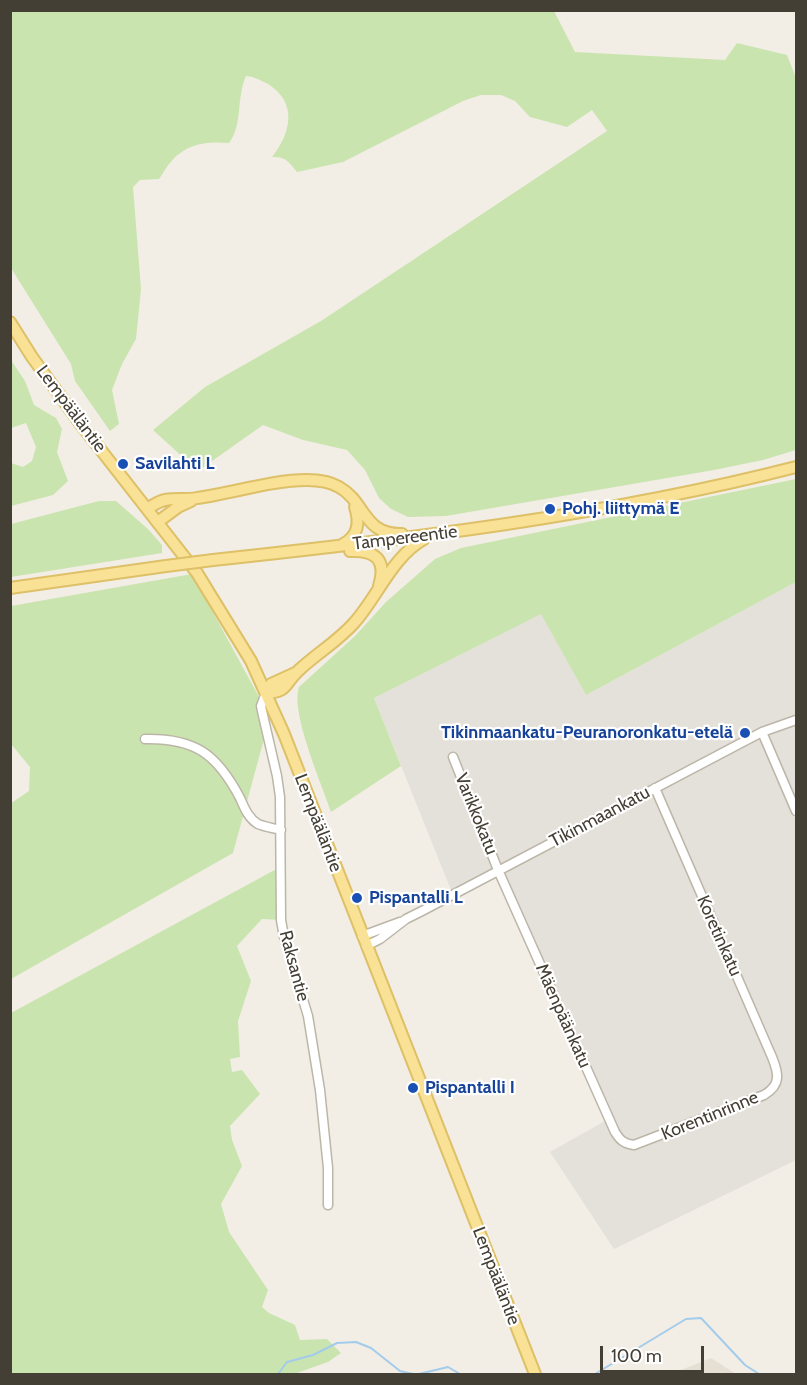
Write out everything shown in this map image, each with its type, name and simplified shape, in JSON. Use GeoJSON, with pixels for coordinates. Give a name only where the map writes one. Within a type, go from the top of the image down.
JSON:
{"type":"FeatureCollection","features":[{"type":"Feature","properties":{"kind":"main road","name":"Lempääläntie"},"geometry":{"type":"LineString","coordinates":[[10,322],[60,396],[197,573],[225,617],[266,693],[535,1374]]}},
{"type":"Feature","properties":{"kind":"main road","name":"Tampereentie"},"geometry":{"type":"LineString","coordinates":[[10,588],[213,560],[430,536],[556,517],[730,484],[796,467]]}},
{"type":"Feature","properties":{"kind":"main road"},"geometry":{"type":"LineString","coordinates":[[148,508],[164,500],[196,499],[293,481],[316,480],[339,487],[354,501],[371,523],[384,532],[444,534]]}},
{"type":"Feature","properties":{"kind":"main road"},"geometry":{"type":"LineString","coordinates":[[159,521],[178,507],[196,499]]}},
{"type":"Feature","properties":{"kind":"main road"},"geometry":{"type":"LineString","coordinates":[[334,547],[349,541],[357,530],[358,520],[354,501]]}},
{"type":"Feature","properties":{"kind":"main road"},"geometry":{"type":"LineString","coordinates":[[266,693],[278,693],[287,686],[296,673],[338,639],[372,600],[406,551],[430,536]]}},
{"type":"Feature","properties":{"kind":"main road"},"geometry":{"type":"LineString","coordinates":[[298,551],[327,553],[358,551],[373,555],[381,562],[382,567],[379,586],[372,600]]}},
{"type":"Feature","properties":{"kind":"street","name":"Raksantie"},"geometry":{"type":"LineString","coordinates":[[266,693],[261,706],[277,776],[284,937],[308,1016],[320,1090],[328,1168],[328,1205]]}},
{"type":"Feature","properties":{"kind":"street","name":"Tikinmaankatu"},"geometry":{"type":"LineString","coordinates":[[364,941],[380,939],[406,920],[498,870],[762,732],[796,720]]}},
{"type":"Feature","properties":{"kind":"street"},"geometry":{"type":"LineString","coordinates":[[762,732],[796,811]]}},
{"type":"Feature","properties":{"kind":"street"},"geometry":{"type":"LineString","coordinates":[[145,738],[183,741],[212,757],[225,772],[249,816],[258,824],[281,830]]}},
{"type":"Feature","properties":{"kind":"street","name":"Varikkokatu"},"geometry":{"type":"LineString","coordinates":[[453,757],[498,870]]}},
{"type":"Feature","properties":{"kind":"street","name":"Koretinkatu"},"geometry":{"type":"LineString","coordinates":[[655,788],[772,1057],[777,1070],[776,1085]]}},
{"type":"Feature","properties":{"kind":"street","name":"Mäenpäänkatu"},"geometry":{"type":"LineString","coordinates":[[498,870],[615,1132],[627,1145],[642,1143]]}},
{"type":"Feature","properties":{"kind":"street","name":"Korentinrinne"},"geometry":{"type":"LineString","coordinates":[[642,1143],[764,1095],[776,1085]]}},
{"type":"Feature","properties":{"kind":"shaded area"},"geometry":{"type":"Polygon","coordinates":[[[796,582],[796,1160],[614,1249],[550,1152],[605,1121],[492,870],[451,890],[374,698],[541,613],[586,695],[796,582]]]}},
{"type":"Feature","properties":{"kind":"shaded area"},"geometry":{"type":"Polygon","coordinates":[[[711,1358],[736,1374],[671,1374],[711,1358]]]}},
{"type":"Feature","properties":{"kind":"green space"},"geometry":{"type":"Polygon","coordinates":[[[10,11],[554,11],[575,52],[725,60],[737,43],[787,55],[796,78],[796,450],[763,460],[714,470],[446,516],[408,517],[391,509],[379,498],[365,470],[347,450],[303,440],[263,425],[198,471],[153,430],[205,387],[321,321],[607,131],[592,110],[567,127],[530,117],[515,101],[501,95],[481,95],[463,101],[343,162],[297,172],[286,160],[272,157],[279,148],[287,128],[287,109],[284,100],[268,84],[246,76],[236,128],[229,143],[204,143],[189,148],[176,157],[159,179],[140,180],[133,187],[141,289],[136,339],[122,364],[112,390],[119,424],[110,431],[75,381],[71,364],[11,268],[10,11]]]}},
{"type":"Feature","properties":{"kind":"green space"},"geometry":{"type":"Polygon","coordinates":[[[11,360],[25,381],[34,405],[56,418],[62,429],[57,452],[68,481],[53,495],[11,506],[11,463],[23,467],[32,461],[36,447],[26,423],[11,428],[11,360]]]}},
{"type":"Feature","properties":{"kind":"green space"},"geometry":{"type":"Polygon","coordinates":[[[796,479],[796,582],[586,695],[541,614],[374,698],[401,766],[331,812],[303,730],[297,698],[299,687],[355,636],[386,602],[435,559],[461,548],[796,479]]]}},
{"type":"Feature","properties":{"kind":"green space"},"geometry":{"type":"Polygon","coordinates":[[[99,501],[116,501],[148,529],[162,545],[162,553],[11,577],[11,524],[99,501]]]}},
{"type":"Feature","properties":{"kind":"green space"},"geometry":{"type":"Polygon","coordinates":[[[192,574],[270,717],[233,853],[11,979],[10,804],[29,791],[30,767],[11,744],[11,606],[192,574]]]}},
{"type":"Feature","properties":{"kind":"green space"},"geometry":{"type":"Polygon","coordinates":[[[282,866],[281,920],[262,919],[237,946],[251,981],[238,1021],[240,1057],[230,1059],[232,1072],[242,1070],[260,1094],[230,1126],[232,1140],[242,1166],[221,1204],[229,1232],[268,1290],[262,1307],[269,1313],[295,1325],[300,1340],[327,1339],[341,1353],[328,1362],[294,1374],[11,1374],[11,1013],[282,866]]]}},
{"type":"Feature","properties":{"kind":"waterway"},"geometry":{"type":"LineString","coordinates":[[595,1374],[686,1319],[701,1318],[745,1365],[759,1374]]}},
{"type":"Feature","properties":{"kind":"waterway"},"geometry":{"type":"LineString","coordinates":[[278,1374],[287,1362],[313,1355],[337,1343],[356,1342],[371,1348],[400,1371],[413,1374]]}},
{"type":"Feature","properties":{"kind":"waterway"},"geometry":{"type":"LineString","coordinates":[[419,1374],[448,1367],[460,1374]]}},
{"type":"Feature","properties":{"kind":"place","name":"Savilahti L"},"geometry":{"type":"Point","coordinates":[123,464]}},
{"type":"Feature","properties":{"kind":"place","name":"Pohj. liittymä E"},"geometry":{"type":"Point","coordinates":[550,509]}},
{"type":"Feature","properties":{"kind":"place","name":"Tikinmaankatu-Peuranoronkatu-etelä"},"geometry":{"type":"Point","coordinates":[745,733]}},
{"type":"Feature","properties":{"kind":"place","name":"Pispantalli L"},"geometry":{"type":"Point","coordinates":[357,898]}},
{"type":"Feature","properties":{"kind":"place","name":"Pispantalli I"},"geometry":{"type":"Point","coordinates":[413,1088]}}]}
